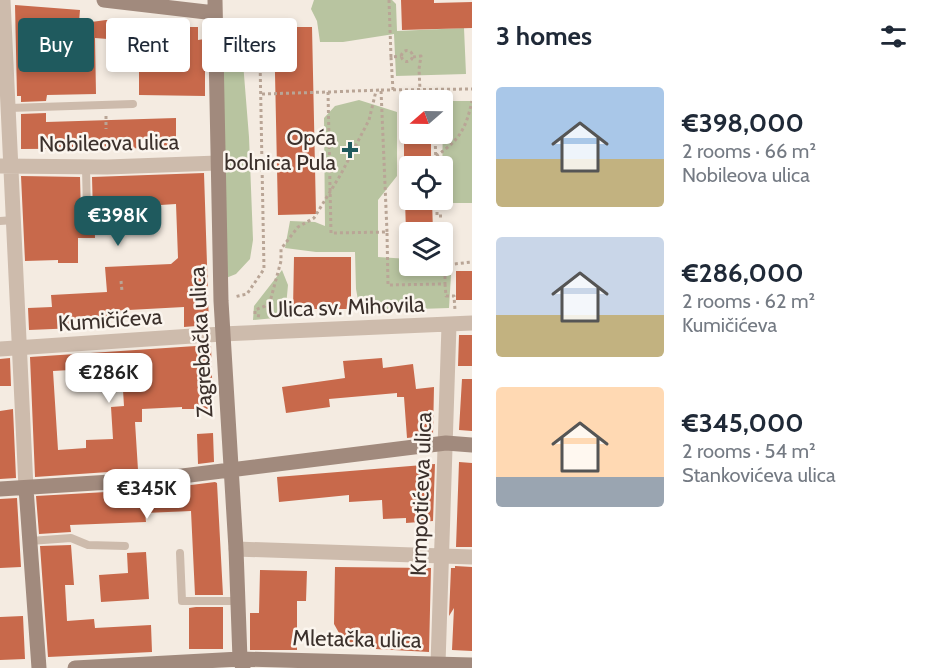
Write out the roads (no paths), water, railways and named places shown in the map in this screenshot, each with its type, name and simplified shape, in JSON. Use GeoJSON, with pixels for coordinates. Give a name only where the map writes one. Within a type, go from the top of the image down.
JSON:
{"type":"FeatureCollection","features":[{"type":"Feature","properties":{"kind":"main road"},"geometry":{"type":"LineString","coordinates":[[104,0],[215,6]]}},
{"type":"Feature","properties":{"kind":"main road","name":"Zagrebačka ulica"},"geometry":{"type":"LineString","coordinates":[[215,6],[222,334],[242,664]]}},
{"type":"Feature","properties":{"kind":"main road"},"geometry":{"type":"LineString","coordinates":[[0,489],[158,479],[446,443],[472,445]]}},
{"type":"Feature","properties":{"kind":"main road"},"geometry":{"type":"LineString","coordinates":[[26,488],[39,668]]}},
{"type":"Feature","properties":{"kind":"main road","name":"Mletačka ulica"},"geometry":{"type":"LineString","coordinates":[[75,668],[242,664],[472,665]]}},
{"type":"Feature","properties":{"kind":"street"},"geometry":{"type":"LineString","coordinates":[[3,0],[9,108],[6,166],[7,220],[19,348],[26,488]]}},
{"type":"Feature","properties":{"kind":"street","name":"Nobileova ulica"},"geometry":{"type":"LineString","coordinates":[[6,166],[218,164]]}},
{"type":"Feature","properties":{"kind":"street","name":"Ulica sv. Mihovila"},"geometry":{"type":"LineString","coordinates":[[222,334],[472,323]]}},
{"type":"Feature","properties":{"kind":"street","name":"Krmpotićeva ulica"},"geometry":{"type":"LineString","coordinates":[[438,664],[449,325]]}},
{"type":"Feature","properties":{"kind":"street","name":"Kumičićeva"},"geometry":{"type":"LineString","coordinates":[[0,349],[222,334]]}},
{"type":"Feature","properties":{"kind":"street"},"geometry":{"type":"LineString","coordinates":[[236,549],[472,557]]}},
{"type":"Feature","properties":{"kind":"lane"},"geometry":{"type":"LineString","coordinates":[[9,108],[134,104]]}},
{"type":"Feature","properties":{"kind":"lane"},"geometry":{"type":"LineString","coordinates":[[86,167],[87,214]]}},
{"type":"Feature","properties":{"kind":"lane"},"geometry":{"type":"LineString","coordinates":[[30,541],[71,538],[88,545],[125,546]]}},
{"type":"Feature","properties":{"kind":"lane"},"geometry":{"type":"LineString","coordinates":[[180,553],[182,601],[238,601]]}},
{"type":"Feature","properties":{"kind":"place","name":"Opća bolnica Pula"},"geometry":{"type":"Point","coordinates":[350,150]}}]}
